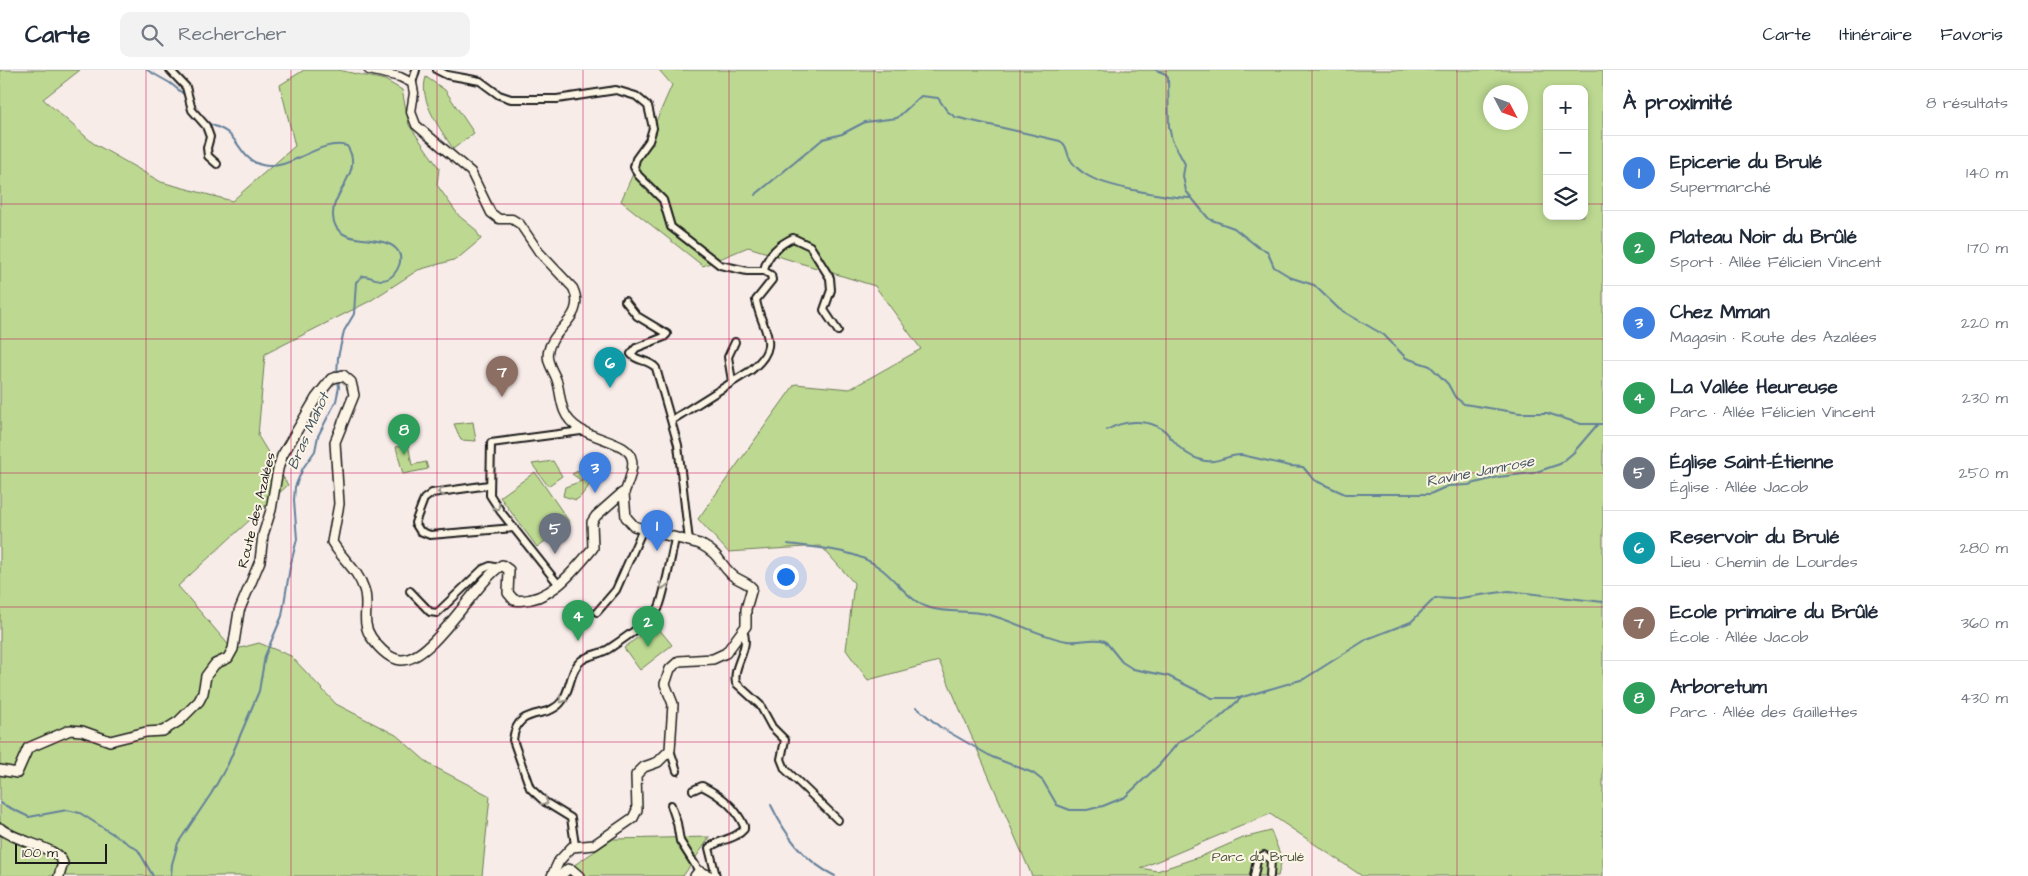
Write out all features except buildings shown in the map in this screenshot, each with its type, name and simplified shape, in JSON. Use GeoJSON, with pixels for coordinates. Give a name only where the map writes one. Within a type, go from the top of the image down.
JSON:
{"type":"FeatureCollection","features":[{"type":"Feature","properties":{"kind":"main road","name":"Route des Azalées"},"geometry":{"type":"LineString","coordinates":[[0,770],[17,773],[28,748],[70,730],[82,731],[110,741],[146,732],[168,730],[199,701],[204,693],[206,676],[215,664],[228,658],[232,649],[239,611],[260,561],[263,535],[271,510],[282,456],[304,415],[328,383],[340,374],[351,382],[353,401],[335,442],[339,504],[332,542],[349,562],[363,586],[366,596],[365,623],[371,637],[388,655],[400,660],[409,658],[437,640],[460,609],[498,568]]}},
{"type":"Feature","properties":{"kind":"main road"},"geometry":{"type":"LineString","coordinates":[[498,568],[502,565],[509,570],[508,593],[514,600],[531,600],[559,585],[593,548],[592,524],[596,516],[615,497],[624,494],[626,517],[634,526],[675,539],[700,544],[716,553],[730,573],[747,582],[752,588],[743,631],[726,653],[719,657],[702,661],[679,661],[670,669],[665,684],[673,701],[670,750],[658,762],[639,771],[635,780],[638,803],[635,814],[600,842],[594,845],[575,845],[559,861],[552,876]]}},
{"type":"Feature","properties":{"kind":"main road"},"geometry":{"type":"LineString","coordinates":[[0,828],[18,840],[57,853],[63,863],[59,876]]}},
{"type":"Feature","properties":{"kind":"main road"},"geometry":{"type":"LineString","coordinates":[[560,876],[568,870],[572,870],[579,876]]}},
{"type":"Feature","properties":{"kind":"main road"},"geometry":{"type":"LineString","coordinates":[[697,874],[710,876]]}},
{"type":"Feature","properties":{"kind":"street"},"geometry":{"type":"LineString","coordinates":[[170,70],[186,87],[192,110],[206,126],[210,137],[207,148],[208,156],[217,164]]}},
{"type":"Feature","properties":{"kind":"street"},"geometry":{"type":"LineString","coordinates":[[369,70],[400,77],[412,84]]}},
{"type":"Feature","properties":{"kind":"street"},"geometry":{"type":"LineString","coordinates":[[416,70],[412,84],[414,93],[411,112],[416,125],[471,172],[491,213],[499,219],[512,219],[520,224],[539,252],[576,293],[575,307],[571,317],[548,349],[548,358],[557,380],[563,409],[568,419],[581,431],[618,444],[628,451],[632,461],[624,494]]}},
{"type":"Feature","properties":{"kind":"street"},"geometry":{"type":"LineString","coordinates":[[436,70],[447,75],[480,81],[499,95],[511,100],[557,99],[616,90],[636,96],[648,106],[653,128],[649,141],[636,159],[634,167],[638,175],[663,200],[671,227],[720,265],[747,271],[764,271],[770,274],[772,278],[756,300],[768,335],[767,349],[754,368],[672,420]]}},
{"type":"Feature","properties":{"kind":"street"},"geometry":{"type":"LineString","coordinates":[[764,271],[766,260],[785,242],[794,238],[810,246],[830,278],[831,290],[824,310],[838,331]]}},
{"type":"Feature","properties":{"kind":"street"},"geometry":{"type":"LineString","coordinates":[[625,301],[637,316],[667,334],[636,348],[631,354],[633,358],[651,363],[656,368],[672,420],[680,461],[689,542]]}},
{"type":"Feature","properties":{"kind":"street"},"geometry":{"type":"LineString","coordinates":[[732,381],[728,356],[735,342]]}},
{"type":"Feature","properties":{"kind":"street"},"geometry":{"type":"LineString","coordinates":[[559,585],[492,500],[489,485],[491,443],[581,431]]}},
{"type":"Feature","properties":{"kind":"street"},"geometry":{"type":"LineString","coordinates":[[489,485],[432,493],[424,499],[415,523],[420,531],[430,536],[514,528]]}},
{"type":"Feature","properties":{"kind":"street"},"geometry":{"type":"LineString","coordinates":[[597,612],[616,590],[643,529]]}},
{"type":"Feature","properties":{"kind":"street"},"geometry":{"type":"LineString","coordinates":[[575,845],[571,818],[545,802],[528,784],[513,740],[514,733],[520,722],[530,716],[552,710],[560,704],[568,692],[578,663],[610,648],[658,609],[675,539]]}},
{"type":"Feature","properties":{"kind":"street"},"geometry":{"type":"LineString","coordinates":[[410,591],[430,612],[437,613],[483,570],[490,566],[498,568]]}},
{"type":"Feature","properties":{"kind":"street"},"geometry":{"type":"LineString","coordinates":[[743,631],[746,642],[736,671],[736,683],[760,705],[772,727],[785,740],[782,759],[785,769],[838,820]]}},
{"type":"Feature","properties":{"kind":"street"},"geometry":{"type":"LineString","coordinates":[[670,750],[677,771]]}},
{"type":"Feature","properties":{"kind":"street"},"geometry":{"type":"LineString","coordinates":[[693,790],[702,786],[720,795],[730,803],[744,826],[744,829],[737,836],[716,843],[709,848],[716,876]]}},
{"type":"Feature","properties":{"kind":"street"},"geometry":{"type":"LineString","coordinates":[[671,805],[678,822],[680,841],[697,874]]}},
{"type":"Feature","properties":{"kind":"street"},"geometry":{"type":"LineString","coordinates":[[1254,876],[1257,860],[1264,855],[1271,860],[1270,876]]}},
{"type":"Feature","properties":{"kind":"green space"},"geometry":{"type":"Polygon","coordinates":[[[0,70],[80,70],[43,99],[93,143],[161,182],[232,201],[295,146],[280,85],[304,70],[338,70],[385,80],[402,90],[409,125],[439,168],[437,185],[459,216],[475,229],[481,239],[457,259],[418,270],[370,301],[265,354],[258,436],[288,485],[178,586],[233,650],[259,643],[291,656],[336,704],[396,735],[429,764],[490,796],[482,876],[0,876],[0,70]]]}},
{"type":"Feature","properties":{"kind":"green space","name":"Parc du Brulé"},"geometry":{"type":"Polygon","coordinates":[[[659,70],[1603,70],[1603,876],[1362,876],[1270,814],[1141,868],[1157,871],[1202,856],[1243,838],[1271,831],[1282,859],[1278,876],[1032,876],[939,661],[868,680],[846,650],[854,583],[821,546],[728,552],[698,519],[795,384],[850,389],[921,349],[875,286],[748,247],[703,266],[621,201],[672,85],[659,70]]]}},
{"type":"Feature","properties":{"kind":"green space"},"geometry":{"type":"Polygon","coordinates":[[[426,77],[445,90],[474,133],[453,149],[437,124],[428,105],[424,86],[426,77]]]}},
{"type":"Feature","properties":{"kind":"green space"},"geometry":{"type":"Polygon","coordinates":[[[473,422],[476,441],[461,440],[454,424],[473,422]]]}},
{"type":"Feature","properties":{"kind":"green space"},"geometry":{"type":"Polygon","coordinates":[[[408,444],[412,465],[426,462],[428,469],[403,474],[396,447],[408,444]]]}},
{"type":"Feature","properties":{"kind":"green space"},"geometry":{"type":"Polygon","coordinates":[[[553,461],[562,476],[548,486],[532,464],[553,461]]]}},
{"type":"Feature","properties":{"kind":"green space"},"geometry":{"type":"Polygon","coordinates":[[[593,463],[596,467],[600,465],[602,467],[579,498],[576,500],[563,496],[565,487],[582,481],[572,474],[593,463]]]}},
{"type":"Feature","properties":{"kind":"green space"},"geometry":{"type":"Polygon","coordinates":[[[535,472],[570,523],[537,547],[500,497],[535,472]]]}},
{"type":"Feature","properties":{"kind":"green space"},"geometry":{"type":"Polygon","coordinates":[[[655,624],[672,645],[640,670],[624,648],[655,624]]]}},
{"type":"Feature","properties":{"kind":"green space"},"geometry":{"type":"Polygon","coordinates":[[[710,837],[683,876],[558,876],[613,839],[710,837]]]}},
{"type":"Feature","properties":{"kind":"waterway","name":"Bras Mahot"},"geometry":{"type":"LineString","coordinates":[[147,70],[170,83],[186,96]]}},
{"type":"Feature","properties":{"kind":"waterway"},"geometry":{"type":"LineString","coordinates":[[1156,70],[1166,74],[1168,78],[1169,127],[1172,140],[1185,164],[1183,176],[1186,191],[1209,219],[1234,228],[1258,247],[1267,251],[1274,267],[1292,278],[1314,285],[1339,309],[1384,335],[1406,358],[1430,366],[1448,384],[1455,397],[1464,404],[1520,413],[1547,413],[1581,424],[1603,424]]}},
{"type":"Feature","properties":{"kind":"waterway"},"geometry":{"type":"LineString","coordinates":[[755,195],[823,139],[842,134],[865,122],[897,118],[921,96],[938,98],[947,111],[955,117],[1060,141],[1065,146],[1074,164],[1094,179],[1120,187],[1166,196],[1190,198]]}},
{"type":"Feature","properties":{"kind":"waterway","name":"Bras Mahot"},"geometry":{"type":"LineString","coordinates":[[205,122],[227,132],[251,160],[262,165],[273,166],[283,164],[315,150],[336,145],[347,146],[352,156],[352,166],[335,202],[334,222],[338,230],[345,235],[392,245],[398,251],[400,260],[397,270],[391,277],[379,280],[363,276],[356,282],[354,314],[344,331],[338,357],[337,375]]}},
{"type":"Feature","properties":{"kind":"waterway","name":"Bras Mahot"},"geometry":{"type":"LineString","coordinates":[[171,876],[172,864],[178,843],[211,794],[228,764],[259,691],[265,656],[282,616],[290,567],[297,539],[295,487],[303,468],[315,451],[318,436],[336,401],[339,387],[338,380]]}},
{"type":"Feature","properties":{"kind":"waterway","name":"Ravine Jamrose"},"geometry":{"type":"LineString","coordinates":[[1107,430],[1120,424],[1134,422],[1149,423],[1164,430],[1182,449],[1197,459],[1212,461],[1242,455],[1290,466],[1303,467],[1314,480],[1345,494],[1430,494],[1448,486],[1468,485],[1498,477],[1533,473],[1560,464],[1573,453],[1597,425]]}},
{"type":"Feature","properties":{"kind":"waterway"},"geometry":{"type":"LineString","coordinates":[[788,544],[836,550],[860,557],[880,568],[915,601],[930,608],[987,614],[1046,636],[1067,641],[1105,641],[1122,662],[1133,669],[1168,676],[1212,698],[1239,698],[1304,679],[1367,639],[1411,622],[1435,598],[1453,599],[1509,591],[1603,602]]}},
{"type":"Feature","properties":{"kind":"waterway"},"geometry":{"type":"LineString","coordinates":[[916,707],[940,727],[992,757],[1033,773],[1043,781],[1057,805],[1070,810],[1087,810],[1125,797],[1159,765],[1178,743],[1217,720],[1241,698]]}},
{"type":"Feature","properties":{"kind":"waterway"},"geometry":{"type":"LineString","coordinates":[[0,803],[29,817],[67,810],[80,813],[138,850],[153,876]]}},
{"type":"Feature","properties":{"kind":"waterway"},"geometry":{"type":"LineString","coordinates":[[771,805],[783,827],[805,855],[835,876]]}},
{"type":"Feature","properties":{"kind":"place","name":"Reservoir du Brulé"},"geometry":{"type":"Point","coordinates":[610,388]}},
{"type":"Feature","properties":{"kind":"place","name":"Ecole primaire du Brûlé"},"geometry":{"type":"Point","coordinates":[502,397]}},
{"type":"Feature","properties":{"kind":"place","name":"Arboretum"},"geometry":{"type":"Point","coordinates":[404,455]}},
{"type":"Feature","properties":{"kind":"place","name":"Chez Mman"},"geometry":{"type":"Point","coordinates":[595,493]}},
{"type":"Feature","properties":{"kind":"place","name":"Epicerie du Brulé"},"geometry":{"type":"Point","coordinates":[657,551]}},
{"type":"Feature","properties":{"kind":"place","name":"Église Saint-Étienne"},"geometry":{"type":"Point","coordinates":[555,554]}},
{"type":"Feature","properties":{"kind":"place","name":"La Vallée Heureuse"},"geometry":{"type":"Point","coordinates":[578,641]}},
{"type":"Feature","properties":{"kind":"place","name":"Plateau Noir du Brûlé"},"geometry":{"type":"Point","coordinates":[648,647]}}]}
